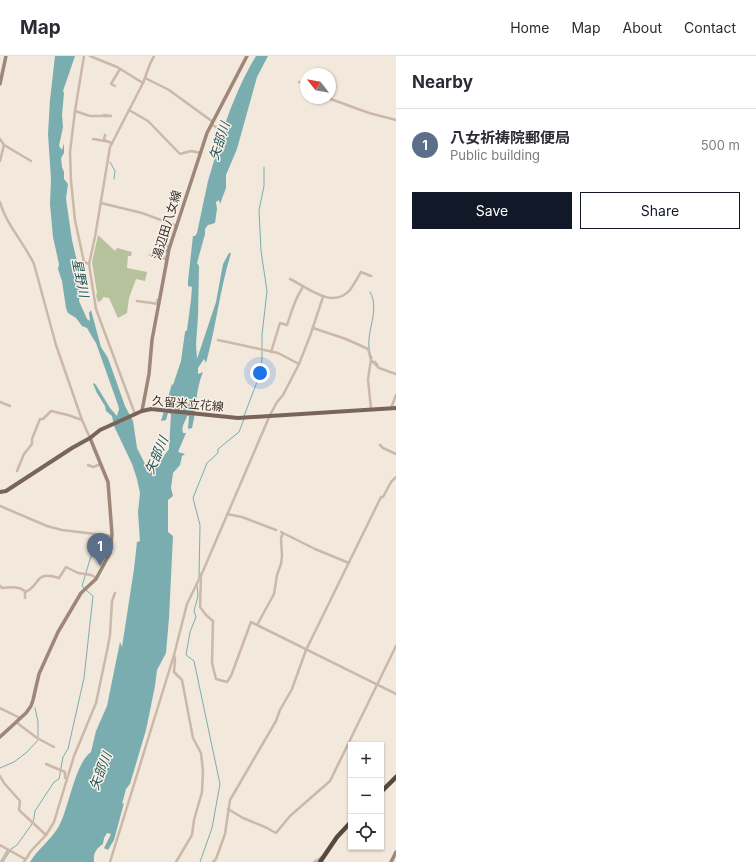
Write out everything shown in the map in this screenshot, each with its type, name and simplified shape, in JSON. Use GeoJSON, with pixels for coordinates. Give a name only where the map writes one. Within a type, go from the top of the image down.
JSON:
{"type":"FeatureCollection","features":[{"type":"Feature","properties":{"kind":"highway"},"geometry":{"type":"LineString","coordinates":[[384,789],[396,777]]}},
{"type":"Feature","properties":{"kind":"highway"},"geometry":{"type":"LineString","coordinates":[[320,862],[337,837],[348,825]]}},
{"type":"Feature","properties":{"kind":"main road"},"geometry":{"type":"LineString","coordinates":[[0,84],[6,56]]}},
{"type":"Feature","properties":{"kind":"main road","name":"湯辺田八女線"},"geometry":{"type":"LineString","coordinates":[[142,411],[166,259],[212,123],[246,56]]}},
{"type":"Feature","properties":{"kind":"main road","name":"久留米立花線"},"geometry":{"type":"LineString","coordinates":[[0,492],[6,491],[90,438],[100,430],[134,414],[151,409],[238,418],[270,415],[321,414],[394,408]]}},
{"type":"Feature","properties":{"kind":"main road"},"geometry":{"type":"LineString","coordinates":[[0,736],[26,713],[33,700],[38,674],[58,632],[72,611],[81,593],[97,578],[110,553],[112,536],[108,482],[90,438]]}},
{"type":"Feature","properties":{"kind":"main road"},"geometry":{"type":"LineString","coordinates":[[391,862],[396,852]]}},
{"type":"Feature","properties":{"kind":"street"},"geometry":{"type":"LineString","coordinates":[[84,56],[70,152],[71,181],[77,232],[84,262],[89,264]]}},
{"type":"Feature","properties":{"kind":"street"},"geometry":{"type":"LineString","coordinates":[[90,56],[99,58],[143,83]]}},
{"type":"Feature","properties":{"kind":"street"},"geometry":{"type":"LineString","coordinates":[[134,414],[96,308],[89,264],[110,147],[143,83],[154,56]]}},
{"type":"Feature","properties":{"kind":"street"},"geometry":{"type":"LineString","coordinates":[[115,86],[111,84],[120,69]]}},
{"type":"Feature","properties":{"kind":"street"},"geometry":{"type":"LineString","coordinates":[[145,78],[169,90],[216,127]]}},
{"type":"Feature","properties":{"kind":"street"},"geometry":{"type":"LineString","coordinates":[[336,101],[369,113],[396,120]]}},
{"type":"Feature","properties":{"kind":"street"},"geometry":{"type":"LineString","coordinates":[[129,110],[148,121],[180,154],[191,151],[201,153]]}},
{"type":"Feature","properties":{"kind":"street"},"geometry":{"type":"LineString","coordinates":[[75,111],[90,116],[111,116],[104,115]]}},
{"type":"Feature","properties":{"kind":"street"},"geometry":{"type":"LineString","coordinates":[[105,134],[104,139],[106,141]]}},
{"type":"Feature","properties":{"kind":"street"},"geometry":{"type":"LineString","coordinates":[[0,139],[4,145],[31,161]]}},
{"type":"Feature","properties":{"kind":"street"},"geometry":{"type":"LineString","coordinates":[[94,139],[112,143]]}},
{"type":"Feature","properties":{"kind":"street"},"geometry":{"type":"LineString","coordinates":[[0,161],[4,145]]}},
{"type":"Feature","properties":{"kind":"street"},"geometry":{"type":"LineString","coordinates":[[0,202],[4,212],[34,264],[56,345],[82,420],[90,438]]}},
{"type":"Feature","properties":{"kind":"street"},"geometry":{"type":"LineString","coordinates":[[101,203],[142,213],[177,226]]}},
{"type":"Feature","properties":{"kind":"street"},"geometry":{"type":"LineString","coordinates":[[150,255],[166,259]]}},
{"type":"Feature","properties":{"kind":"street"},"geometry":{"type":"LineString","coordinates":[[290,279],[323,297],[334,298],[341,297],[351,290],[362,272],[371,276]]}},
{"type":"Feature","properties":{"kind":"street"},"geometry":{"type":"LineString","coordinates":[[271,352],[280,323],[287,326],[292,312],[292,305],[303,286]]}},
{"type":"Feature","properties":{"kind":"street"},"geometry":{"type":"LineString","coordinates":[[110,862],[174,655],[187,604],[270,415],[277,402],[283,395],[299,364],[323,297]]}},
{"type":"Feature","properties":{"kind":"street"},"geometry":{"type":"LineString","coordinates":[[138,301],[159,304]]}},
{"type":"Feature","properties":{"kind":"street"},"geometry":{"type":"LineString","coordinates":[[313,328],[346,339],[368,349],[371,360],[368,379],[371,409]]}},
{"type":"Feature","properties":{"kind":"street"},"geometry":{"type":"LineString","coordinates":[[218,340],[245,345],[253,349],[278,353],[299,364]]}},
{"type":"Feature","properties":{"kind":"street"},"geometry":{"type":"LineString","coordinates":[[371,360],[379,368],[396,374]]}},
{"type":"Feature","properties":{"kind":"street"},"geometry":{"type":"LineString","coordinates":[[394,408],[396,395]]}},
{"type":"Feature","properties":{"kind":"street"},"geometry":{"type":"LineString","coordinates":[[0,402],[10,406]]}},
{"type":"Feature","properties":{"kind":"street"},"geometry":{"type":"LineString","coordinates":[[17,472],[24,454],[32,444],[32,439],[40,419],[43,419],[51,411],[82,420]]}},
{"type":"Feature","properties":{"kind":"street"},"geometry":{"type":"LineString","coordinates":[[380,445],[396,454]]}},
{"type":"Feature","properties":{"kind":"street"},"geometry":{"type":"LineString","coordinates":[[88,465],[93,467],[101,464]]}},
{"type":"Feature","properties":{"kind":"street"},"geometry":{"type":"LineString","coordinates":[[213,862],[216,859],[226,834],[230,800],[276,721],[280,710],[292,689],[306,650],[382,497],[391,482],[396,477]]}},
{"type":"Feature","properties":{"kind":"street"},"geometry":{"type":"LineString","coordinates":[[0,506],[47,526],[62,530],[112,536]]}},
{"type":"Feature","properties":{"kind":"street"},"geometry":{"type":"LineString","coordinates":[[227,514],[242,517],[276,530]]}},
{"type":"Feature","properties":{"kind":"street"},"geometry":{"type":"LineString","coordinates":[[256,625],[274,594],[277,575],[281,564],[282,533],[349,563]]}},
{"type":"Feature","properties":{"kind":"street"},"geometry":{"type":"LineString","coordinates":[[25,592],[31,590],[37,580],[47,575],[59,578],[66,567],[78,574],[91,575],[97,578]]}},
{"type":"Feature","properties":{"kind":"street"},"geometry":{"type":"LineString","coordinates":[[201,574],[200,607],[206,616],[213,621],[212,664],[216,679],[226,682],[230,676],[251,622],[396,694]]}},
{"type":"Feature","properties":{"kind":"street"},"geometry":{"type":"LineString","coordinates":[[0,586],[2,588],[17,587],[23,589],[25,592],[25,598]]}},
{"type":"Feature","properties":{"kind":"street"},"geometry":{"type":"LineString","coordinates":[[0,845],[24,861],[31,850],[46,834],[58,813],[66,781],[96,703],[110,635],[112,601],[115,593]]}},
{"type":"Feature","properties":{"kind":"street"},"geometry":{"type":"LineString","coordinates":[[228,809],[276,833],[290,816],[330,781],[396,646]]}},
{"type":"Feature","properties":{"kind":"street"},"geometry":{"type":"LineString","coordinates":[[174,655],[174,672],[182,680],[193,738],[201,753],[203,771],[202,792],[194,820],[192,835],[176,862]]}},
{"type":"Feature","properties":{"kind":"street"},"geometry":{"type":"LineString","coordinates":[[0,708],[20,718]]}},
{"type":"Feature","properties":{"kind":"street"},"geometry":{"type":"LineString","coordinates":[[16,722],[37,738],[54,747]]}},
{"type":"Feature","properties":{"kind":"street"},"geometry":{"type":"LineString","coordinates":[[46,764],[65,772],[66,781]]}},
{"type":"Feature","properties":{"kind":"street"},"geometry":{"type":"LineString","coordinates":[[0,776],[4,783],[20,801],[19,810],[46,834]]}},
{"type":"Feature","properties":{"kind":"street"},"geometry":{"type":"LineString","coordinates":[[1,862],[8,850]]}},
{"type":"Feature","properties":{"kind":"street"},"geometry":{"type":"LineString","coordinates":[[314,862],[323,857]]}},
{"type":"Feature","properties":{"kind":"green space"},"geometry":{"type":"Polygon","coordinates":[[[98,235],[115,251],[117,248],[132,252],[131,256],[128,256],[127,268],[147,272],[145,281],[136,279],[129,298],[127,313],[118,318],[109,298],[103,297],[102,300],[98,302],[96,296],[97,293],[92,262],[98,235]]]}},
{"type":"Feature","properties":{"kind":"water","name":"矢部川"},"geometry":{"type":"Polygon","coordinates":[[[55,56],[75,56],[63,91],[63,127],[59,146],[62,150],[64,143],[64,153],[61,158],[64,179],[68,184],[66,198],[67,206],[72,240],[79,270],[78,279],[81,288],[79,301],[87,319],[90,321],[89,313],[91,310],[101,347],[108,358],[125,406],[133,421],[137,448],[145,464],[147,466],[151,465],[153,468],[169,449],[171,414],[168,413],[166,420],[161,421],[172,384],[173,385],[181,361],[191,300],[192,287],[188,286],[188,281],[193,236],[197,233],[208,181],[216,154],[215,150],[244,77],[256,56],[268,56],[257,77],[237,149],[226,175],[226,188],[220,204],[219,200],[216,202],[217,209],[215,223],[208,225],[205,229],[197,263],[199,266],[196,344],[197,359],[216,302],[223,264],[229,253],[231,253],[206,363],[204,359],[198,368],[198,374],[203,372],[197,393],[192,428],[188,429],[189,416],[187,416],[182,428],[183,433],[186,433],[178,452],[185,454],[182,456],[180,465],[173,473],[171,488],[173,496],[168,500],[168,532],[173,536],[166,653],[157,670],[146,730],[130,784],[126,789],[122,804],[124,803],[114,840],[108,850],[104,848],[111,834],[107,833],[103,844],[98,848],[94,856],[94,862],[30,862],[52,836],[63,818],[76,776],[85,758],[91,752],[96,731],[107,706],[120,642],[122,647],[137,542],[140,541],[138,512],[140,493],[137,479],[132,464],[114,426],[112,416],[106,411],[105,406],[93,384],[94,383],[96,385],[110,408],[117,416],[119,409],[118,405],[96,343],[87,328],[82,326],[76,318],[68,313],[62,281],[58,269],[59,264],[53,237],[50,204],[51,178],[48,134],[55,56]]]}},
{"type":"Feature","properties":{"kind":"waterway"},"geometry":{"type":"LineString","coordinates":[[110,162],[115,171],[114,179]]}},
{"type":"Feature","properties":{"kind":"waterway"},"geometry":{"type":"LineString","coordinates":[[244,416],[260,374],[262,359],[262,335],[267,291],[261,251],[259,210],[264,186],[264,167]]}},
{"type":"Feature","properties":{"kind":"waterway"},"geometry":{"type":"LineString","coordinates":[[166,253],[167,249]]}},
{"type":"Feature","properties":{"kind":"waterway"},"geometry":{"type":"LineString","coordinates":[[370,292],[374,308],[369,342],[369,350],[372,358]]}},
{"type":"Feature","properties":{"kind":"waterway"},"geometry":{"type":"LineString","coordinates":[[375,361],[378,365]]}},
{"type":"Feature","properties":{"kind":"waterway"},"geometry":{"type":"LineString","coordinates":[[199,578],[200,525],[193,498],[207,463],[218,453],[218,449],[239,432],[244,419]]}},
{"type":"Feature","properties":{"kind":"waterway"},"geometry":{"type":"LineString","coordinates":[[84,588],[82,586],[97,536]]}},
{"type":"Feature","properties":{"kind":"waterway"},"geometry":{"type":"LineString","coordinates":[[197,585],[198,596],[194,611],[196,617],[190,632],[186,655],[194,661],[220,784],[212,828],[200,862]]}},
{"type":"Feature","properties":{"kind":"waterway"},"geometry":{"type":"LineString","coordinates":[[3,862],[11,849],[17,845],[32,824],[35,811],[54,782],[59,779],[63,757],[68,749],[84,678],[93,596],[86,590]]}},
{"type":"Feature","properties":{"kind":"waterway"},"geometry":{"type":"LineString","coordinates":[[35,708],[38,722],[38,737]]}},
{"type":"Feature","properties":{"kind":"waterway"},"geometry":{"type":"LineString","coordinates":[[0,768],[14,762],[27,752],[38,740]]}},
{"type":"Feature","properties":{"kind":"place","name":"八女祈祷院郵便局"},"geometry":{"type":"Point","coordinates":[100,566]}},
{"type":"Feature","properties":{"kind":"water label","name":"星野川"},"geometry":{"type":"Point","coordinates":[81,278]}}]}
